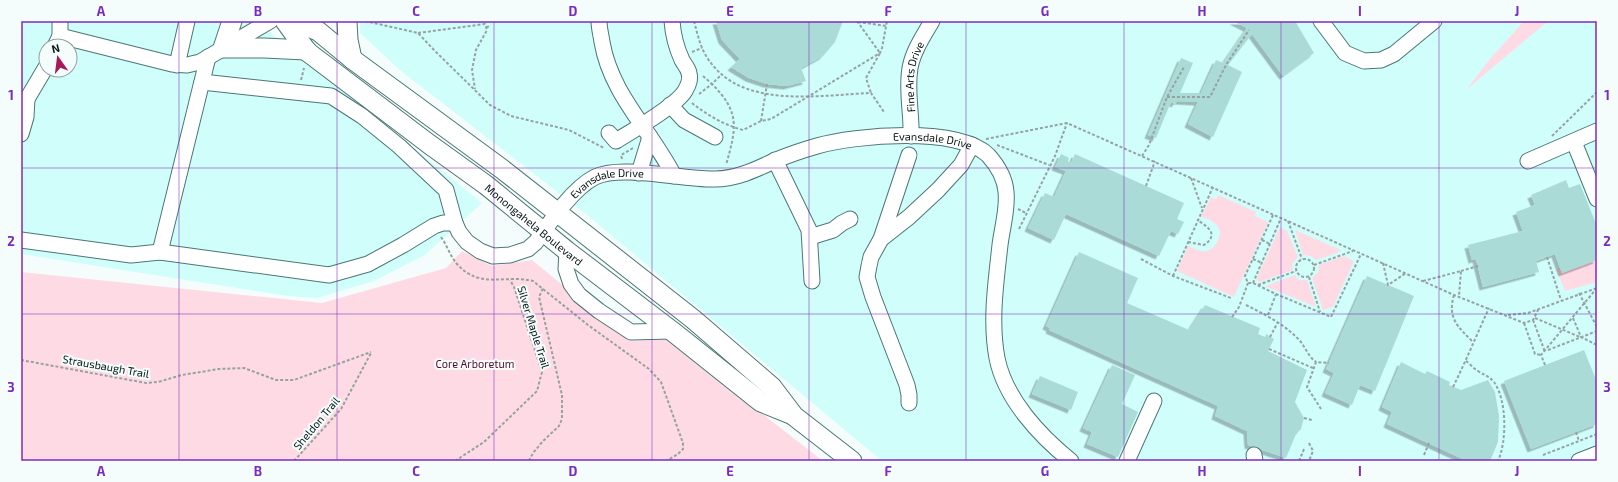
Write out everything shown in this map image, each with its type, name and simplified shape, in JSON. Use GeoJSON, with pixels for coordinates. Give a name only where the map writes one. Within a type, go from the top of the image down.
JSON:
{"type":"FeatureCollection","features":[{"type":"Feature","properties":{"kind":"main road"},"geometry":{"type":"LineString","coordinates":[[216,53],[232,21]]}},
{"type":"Feature","properties":{"kind":"main road","name":"Monongahela Boulevard"},"geometry":{"type":"LineString","coordinates":[[285,21],[306,50],[429,144],[486,185],[567,251],[672,331],[761,402],[794,416],[852,461]]}},
{"type":"Feature","properties":{"kind":"main road","name":"Monongahela Boulevard"},"geometry":{"type":"LineString","coordinates":[[294,21],[318,31],[352,59],[502,169],[699,324],[772,387],[794,416]]}},
{"type":"Feature","properties":{"kind":"main road"},"geometry":{"type":"LineString","coordinates":[[347,21],[348,40],[352,59]]}},
{"type":"Feature","properties":{"kind":"main road"},"geometry":{"type":"LineString","coordinates":[[216,53],[264,48],[306,50]]}},
{"type":"Feature","properties":{"kind":"street"},"geometry":{"type":"LineString","coordinates":[[58,38],[60,21]]}},
{"type":"Feature","properties":{"kind":"street"},"geometry":{"type":"LineString","coordinates":[[177,65],[187,21]]}},
{"type":"Feature","properties":{"kind":"street"},"geometry":{"type":"LineString","coordinates":[[78,43],[177,65],[187,65],[200,62],[270,21]]}},
{"type":"Feature","properties":{"kind":"street"},"geometry":{"type":"LineString","coordinates":[[600,21],[604,57],[614,82],[643,135],[668,165],[674,176]]}},
{"type":"Feature","properties":{"kind":"street"},"geometry":{"type":"LineString","coordinates":[[609,133],[616,141],[643,135],[670,105],[685,92],[689,83],[689,72],[682,61],[677,48],[673,35],[672,21]]}},
{"type":"Feature","properties":{"kind":"street","name":"Fine Arts Drive"},"geometry":{"type":"LineString","coordinates":[[911,136],[912,123],[909,90],[910,68],[917,48],[932,21]]}},
{"type":"Feature","properties":{"kind":"street"},"geometry":{"type":"LineString","coordinates":[[1323,24],[1345,53],[1364,61],[1381,60],[1394,54],[1434,21]]}},
{"type":"Feature","properties":{"kind":"street"},"geometry":{"type":"LineString","coordinates":[[160,252],[202,82],[216,53]]}},
{"type":"Feature","properties":{"kind":"street"},"geometry":{"type":"LineString","coordinates":[[21,134],[26,117],[24,102],[39,78]]}},
{"type":"Feature","properties":{"kind":"street"},"geometry":{"type":"LineString","coordinates":[[21,240],[130,255],[160,252],[329,276],[368,264],[404,246],[434,226],[443,223],[454,223],[446,190],[398,146],[362,116],[331,96],[202,82]]}},
{"type":"Feature","properties":{"kind":"street"},"geometry":{"type":"LineString","coordinates":[[670,105],[684,120],[715,137]]}},
{"type":"Feature","properties":{"kind":"street"},"geometry":{"type":"LineString","coordinates":[[1528,161],[1597,131]]}},
{"type":"Feature","properties":{"kind":"street"},"geometry":{"type":"LineString","coordinates":[[639,173],[643,135]]}},
{"type":"Feature","properties":{"kind":"street","name":"Evansdale Drive"},"geometry":{"type":"LineString","coordinates":[[454,223],[467,242],[480,250],[493,256],[510,255],[528,249],[536,242],[543,231],[580,187],[596,177],[614,172],[715,180],[754,171],[775,160],[818,146],[854,139],[882,136],[911,136],[960,140],[987,154],[998,168],[1006,192],[994,310],[994,335],[997,360],[1018,405],[1034,427],[1071,461]]}},
{"type":"Feature","properties":{"kind":"street"},"geometry":{"type":"LineString","coordinates":[[1574,142],[1597,199]]}},
{"type":"Feature","properties":{"kind":"street"},"geometry":{"type":"LineString","coordinates":[[881,238],[909,217],[938,190],[961,165],[972,145]]}},
{"type":"Feature","properties":{"kind":"street"},"geometry":{"type":"LineString","coordinates":[[909,155],[881,238],[871,257],[868,277],[873,297],[907,385],[909,403]]}},
{"type":"Feature","properties":{"kind":"street"},"geometry":{"type":"LineString","coordinates":[[775,160],[809,230],[812,281]]}},
{"type":"Feature","properties":{"kind":"street"},"geometry":{"type":"LineString","coordinates":[[810,237],[833,230],[850,219]]}},
{"type":"Feature","properties":{"kind":"street"},"geometry":{"type":"LineString","coordinates":[[567,251],[566,269],[571,284],[579,295],[599,311],[631,332],[672,331]]}},
{"type":"Feature","properties":{"kind":"street"},"geometry":{"type":"LineString","coordinates":[[1127,461],[1154,402]]}},
{"type":"Feature","properties":{"kind":"street"},"geometry":{"type":"LineString","coordinates":[[1579,461],[1597,454]]}},
{"type":"Feature","properties":{"kind":"path"},"geometry":{"type":"LineString","coordinates":[[365,21],[418,33],[485,24],[486,27],[491,26]]}},
{"type":"Feature","properties":{"kind":"path"},"geometry":{"type":"LineString","coordinates":[[694,21],[702,48],[710,63],[721,75],[736,85],[765,94],[807,97],[871,93]]}},
{"type":"Feature","properties":{"kind":"path"},"geometry":{"type":"LineString","coordinates":[[858,21],[887,26]]}},
{"type":"Feature","properties":{"kind":"path"},"geometry":{"type":"LineString","coordinates":[[858,21],[880,53]]}},
{"type":"Feature","properties":{"kind":"path"},"geometry":{"type":"LineString","coordinates":[[884,112],[871,93],[866,78],[882,48],[887,21]]}},
{"type":"Feature","properties":{"kind":"path"},"geometry":{"type":"LineString","coordinates":[[475,89],[472,70],[476,50],[485,34],[486,27]]}},
{"type":"Feature","properties":{"kind":"path"},"geometry":{"type":"LineString","coordinates":[[1167,97],[1210,98],[1226,65],[1249,30]]}},
{"type":"Feature","properties":{"kind":"path"},"geometry":{"type":"LineString","coordinates":[[418,33],[490,105],[511,116],[569,130],[607,149]]}},
{"type":"Feature","properties":{"kind":"path"},"geometry":{"type":"LineString","coordinates":[[689,101],[707,115],[735,128],[743,130],[761,121],[771,119],[880,53]]}},
{"type":"Feature","properties":{"kind":"path"},"geometry":{"type":"LineString","coordinates":[[1142,156],[1149,145],[1167,97],[1184,67]]}},
{"type":"Feature","properties":{"kind":"path"},"geometry":{"type":"LineString","coordinates":[[695,97],[712,84],[722,94],[732,112],[735,128],[724,170]]}},
{"type":"Feature","properties":{"kind":"path"},"geometry":{"type":"LineString","coordinates":[[761,121],[767,84]]}},
{"type":"Feature","properties":{"kind":"path"},"geometry":{"type":"LineString","coordinates":[[1550,138],[1582,105],[1597,92]]}},
{"type":"Feature","properties":{"kind":"path"},"geometry":{"type":"LineString","coordinates":[[1020,229],[1026,213],[1055,156],[1067,123]]}},
{"type":"Feature","properties":{"kind":"path"},"geometry":{"type":"LineString","coordinates":[[1050,165],[983,140],[1067,123],[1360,254],[1454,295],[1524,323],[1533,320],[1539,308]]}},
{"type":"Feature","properties":{"kind":"path"},"geometry":{"type":"LineString","coordinates":[[622,160],[620,155],[626,153],[643,135]]}},
{"type":"Feature","properties":{"kind":"path"},"geometry":{"type":"LineString","coordinates":[[1146,186],[1154,161]]}},
{"type":"Feature","properties":{"kind":"path"},"geometry":{"type":"LineString","coordinates":[[1191,178],[1202,209]]}},
{"type":"Feature","properties":{"kind":"path"},"geometry":{"type":"LineString","coordinates":[[1173,276],[1213,187]]}},
{"type":"Feature","properties":{"kind":"path"},"geometry":{"type":"LineString","coordinates":[[1015,208],[1026,213]]}},
{"type":"Feature","properties":{"kind":"path"},"geometry":{"type":"LineString","coordinates":[[1232,317],[1239,307],[1248,283],[1245,276],[1273,215]]}},
{"type":"Feature","properties":{"kind":"path"},"geometry":{"type":"LineString","coordinates":[[1253,283],[1281,218]]}},
{"type":"Feature","properties":{"kind":"path"},"geometry":{"type":"LineString","coordinates":[[1188,242],[1204,245],[1210,241],[1212,234],[1210,229],[1197,220]]}},
{"type":"Feature","properties":{"kind":"path"},"geometry":{"type":"LineString","coordinates":[[1288,221],[1302,259]]}},
{"type":"Feature","properties":{"kind":"path"},"geometry":{"type":"LineString","coordinates":[[434,226],[449,248],[456,262],[468,274],[485,280],[526,279],[533,281],[588,325],[649,368],[661,382],[683,443],[683,449],[666,461]]}},
{"type":"Feature","properties":{"kind":"path"},"geometry":{"type":"LineString","coordinates":[[1262,240],[1270,244]]}},
{"type":"Feature","properties":{"kind":"path"},"geometry":{"type":"LineString","coordinates":[[1314,265],[1354,251]]}},
{"type":"Feature","properties":{"kind":"path"},"geometry":{"type":"LineString","coordinates":[[1248,283],[1258,285],[1331,317],[1360,254]]}},
{"type":"Feature","properties":{"kind":"path"},"geometry":{"type":"LineString","coordinates":[[1547,257],[1561,300]]}},
{"type":"Feature","properties":{"kind":"path"},"geometry":{"type":"LineString","coordinates":[[1253,258],[1262,263]]}},
{"type":"Feature","properties":{"kind":"path"},"geometry":{"type":"LineString","coordinates":[[1142,259],[1173,276],[1231,298]]}},
{"type":"Feature","properties":{"kind":"path"},"geometry":{"type":"LineString","coordinates":[[1302,259],[1310,260],[1314,265],[1314,273],[1308,277],[1300,277],[1296,271],[1297,263],[1302,259]]}},
{"type":"Feature","properties":{"kind":"path"},"geometry":{"type":"LineString","coordinates":[[1383,263],[1388,285],[1406,273]]}},
{"type":"Feature","properties":{"kind":"path"},"geometry":{"type":"LineString","coordinates":[[1423,281],[1478,266]]}},
{"type":"Feature","properties":{"kind":"path"},"geometry":{"type":"LineString","coordinates":[[1258,285],[1296,271]]}},
{"type":"Feature","properties":{"kind":"path"},"geometry":{"type":"LineString","coordinates":[[1459,296],[1461,271]]}},
{"type":"Feature","properties":{"kind":"path"},"geometry":{"type":"LineString","coordinates":[[1308,277],[1320,312]]}},
{"type":"Feature","properties":{"kind":"path","name":"Silver Maple Trail"},"geometry":{"type":"LineString","coordinates":[[455,461],[484,442],[537,391],[542,372],[514,287],[510,280]]}},
{"type":"Feature","properties":{"kind":"path"},"geometry":{"type":"LineString","coordinates":[[529,461],[533,453],[543,441],[559,426],[562,419],[562,396],[539,298],[543,288]]}},
{"type":"Feature","properties":{"kind":"path"},"geometry":{"type":"LineString","coordinates":[[1506,315],[1528,313],[1579,293],[1597,288]]}},
{"type":"Feature","properties":{"kind":"path"},"geometry":{"type":"LineString","coordinates":[[1524,323],[1535,354],[1541,355],[1546,351],[1597,288]]}},
{"type":"Feature","properties":{"kind":"path"},"geometry":{"type":"LineString","coordinates":[[1579,293],[1597,327]]}},
{"type":"Feature","properties":{"kind":"path"},"geometry":{"type":"LineString","coordinates":[[1268,315],[1276,294]]}},
{"type":"Feature","properties":{"kind":"path"},"geometry":{"type":"LineString","coordinates":[[1454,295],[1451,305],[1451,312],[1460,328],[1473,342]]}},
{"type":"Feature","properties":{"kind":"path"},"geometry":{"type":"LineString","coordinates":[[1246,305],[1268,315],[1278,322],[1301,342],[1312,359],[1316,362],[1329,363]]}},
{"type":"Feature","properties":{"kind":"path"},"geometry":{"type":"LineString","coordinates":[[1453,387],[1489,308]]}},
{"type":"Feature","properties":{"kind":"path"},"geometry":{"type":"LineString","coordinates":[[1535,318],[1597,345]]}},
{"type":"Feature","properties":{"kind":"path"},"geometry":{"type":"LineString","coordinates":[[1573,318],[1581,337]]}},
{"type":"Feature","properties":{"kind":"path"},"geometry":{"type":"LineString","coordinates":[[1533,320],[1546,351]]}},
{"type":"Feature","properties":{"kind":"path"},"geometry":{"type":"LineString","coordinates":[[1270,336],[1278,322]]}},
{"type":"Feature","properties":{"kind":"path"},"geometry":{"type":"LineString","coordinates":[[1546,351],[1597,331]]}},
{"type":"Feature","properties":{"kind":"path"},"geometry":{"type":"LineString","coordinates":[[1269,348],[1313,368]]}},
{"type":"Feature","properties":{"kind":"path","name":"Strausbaugh Trail"},"geometry":{"type":"LineString","coordinates":[[21,360],[146,383],[158,382],[182,375],[219,369],[244,368],[276,380],[294,380],[371,352]]}},
{"type":"Feature","properties":{"kind":"path","name":"Sheldon Trail"},"geometry":{"type":"LineString","coordinates":[[294,461],[341,409],[371,352]]}},
{"type":"Feature","properties":{"kind":"path"},"geometry":{"type":"LineString","coordinates":[[1541,355],[1545,365]]}},
{"type":"Feature","properties":{"kind":"path"},"geometry":{"type":"LineString","coordinates":[[1466,361],[1478,372],[1488,376],[1494,382],[1500,397],[1504,413],[1503,439],[1498,461]]}},
{"type":"Feature","properties":{"kind":"path"},"geometry":{"type":"LineString","coordinates":[[1316,362],[1307,387],[1321,409]]}},
{"type":"Feature","properties":{"kind":"path"},"geometry":{"type":"LineString","coordinates":[[1304,418],[1312,420]]}},
{"type":"Feature","properties":{"kind":"path"},"geometry":{"type":"LineString","coordinates":[[1576,432],[1579,441]]}},
{"type":"Feature","properties":{"kind":"path"},"geometry":{"type":"LineString","coordinates":[[1544,455],[1597,434]]}},
{"type":"Feature","properties":{"kind":"path"},"geometry":{"type":"LineString","coordinates":[[1309,443],[1313,451],[1309,460]]}},
{"type":"Feature","properties":{"kind":"path"},"geometry":{"type":"LineString","coordinates":[[1424,455],[1429,443]]}},
{"type":"Feature","properties":{"kind":"path"},"geometry":{"type":"LineString","coordinates":[[1299,461],[1304,449]]}},
{"type":"Feature","properties":{"kind":"shaded area"},"geometry":{"type":"Polygon","coordinates":[[[21,21],[256,21],[482,203],[425,255],[374,281],[317,298],[288,296],[21,254],[21,21]]]}},
{"type":"Feature","properties":{"kind":"shaded area"},"geometry":{"type":"Polygon","coordinates":[[[360,21],[1597,21],[1597,461],[882,461],[586,214],[401,71],[360,33],[360,21]]]}},
{"type":"Feature","properties":{"kind":"green space"},"geometry":{"type":"Polygon","coordinates":[[[1524,21],[1548,21],[1466,90],[1490,59],[1524,21]]]}},
{"type":"Feature","properties":{"kind":"green space"},"geometry":{"type":"Polygon","coordinates":[[[1218,195],[1256,212],[1255,216],[1268,222],[1234,297],[1177,271],[1188,246],[1206,251],[1215,246],[1217,243],[1220,236],[1218,227],[1212,221],[1201,217],[1211,197],[1216,199],[1218,195]]]}},
{"type":"Feature","properties":{"kind":"green space"},"geometry":{"type":"Polygon","coordinates":[[[1280,227],[1287,231],[1298,257],[1292,264],[1293,270],[1260,282],[1256,280],[1280,227]]]}},
{"type":"Feature","properties":{"kind":"green space"},"geometry":{"type":"Polygon","coordinates":[[[1295,230],[1341,250],[1340,252],[1316,260],[1311,256],[1303,255],[1295,230]]]}},
{"type":"Feature","properties":{"kind":"green space","name":"Core Arboretum"},"geometry":{"type":"Polygon","coordinates":[[[462,251],[492,266],[532,260],[631,341],[666,339],[823,461],[21,461],[21,272],[322,303],[446,268],[462,251]]]}},
{"type":"Feature","properties":{"kind":"green space"},"geometry":{"type":"Polygon","coordinates":[[[1597,255],[1597,282],[1565,291],[1556,269],[1597,255]]]}},
{"type":"Feature","properties":{"kind":"green space"},"geometry":{"type":"Polygon","coordinates":[[[1344,256],[1354,261],[1333,307],[1323,310],[1312,278],[1318,272],[1319,265],[1344,256]]]}},
{"type":"Feature","properties":{"kind":"green space"},"geometry":{"type":"Polygon","coordinates":[[[1295,275],[1299,280],[1307,280],[1316,307],[1265,286],[1295,275]]]}},
{"type":"Feature","properties":{"kind":"building"},"geometry":{"type":"Polygon","coordinates":[[[716,21],[843,21],[835,42],[823,56],[801,68],[806,81],[787,86],[767,84],[749,78],[731,67],[740,59],[722,40],[716,21]]]}},
{"type":"Feature","properties":{"kind":"building"},"geometry":{"type":"Polygon","coordinates":[[[1233,21],[1295,21],[1314,53],[1283,76],[1252,34],[1228,65],[1242,72],[1213,137],[1188,124],[1198,102],[1177,101],[1175,104],[1171,102],[1156,138],[1148,135],[1181,58],[1193,63],[1180,93],[1201,93],[1216,60],[1223,63],[1247,28],[1233,21]]]}},
{"type":"Feature","properties":{"kind":"building"},"geometry":{"type":"Polygon","coordinates":[[[1061,154],[1069,158],[1068,161],[1071,163],[1075,154],[1184,203],[1177,219],[1184,222],[1178,234],[1171,231],[1159,256],[1066,214],[1054,240],[1028,228],[1045,193],[1054,197],[1066,171],[1055,167],[1061,154]]]}},
{"type":"Feature","properties":{"kind":"building"},"geometry":{"type":"Polygon","coordinates":[[[1566,180],[1569,188],[1580,184],[1597,226],[1597,255],[1595,256],[1597,260],[1562,273],[1555,254],[1536,261],[1539,272],[1483,287],[1476,259],[1472,260],[1468,245],[1523,231],[1516,212],[1535,205],[1531,195],[1566,180]]]}},
{"type":"Feature","properties":{"kind":"building"},"geometry":{"type":"Polygon","coordinates":[[[1079,252],[1138,278],[1127,303],[1189,330],[1205,305],[1260,328],[1258,334],[1265,337],[1266,334],[1274,339],[1268,351],[1307,370],[1295,402],[1304,418],[1301,429],[1296,434],[1286,458],[1248,445],[1247,431],[1215,416],[1218,406],[1049,330],[1050,328],[1046,326],[1079,252]]]}},
{"type":"Feature","properties":{"kind":"building"},"geometry":{"type":"Polygon","coordinates":[[[1367,276],[1414,296],[1375,391],[1360,385],[1352,405],[1325,393],[1334,373],[1326,369],[1367,276]]]}},
{"type":"Feature","properties":{"kind":"building"},"geometry":{"type":"Polygon","coordinates":[[[1584,350],[1597,382],[1597,424],[1531,449],[1504,381],[1584,350]]]}},
{"type":"Feature","properties":{"kind":"building"},"geometry":{"type":"Polygon","coordinates":[[[1401,362],[1425,374],[1427,371],[1450,382],[1449,385],[1461,390],[1488,380],[1495,392],[1499,416],[1498,442],[1490,461],[1467,461],[1387,424],[1392,412],[1382,407],[1401,362]]]}},
{"type":"Feature","properties":{"kind":"building"},"geometry":{"type":"Polygon","coordinates":[[[1112,365],[1135,375],[1122,404],[1138,412],[1118,457],[1087,444],[1092,432],[1083,428],[1112,365]]]}},
{"type":"Feature","properties":{"kind":"building"},"geometry":{"type":"Polygon","coordinates":[[[1040,376],[1078,392],[1071,410],[1032,394],[1040,376]]]}}]}
